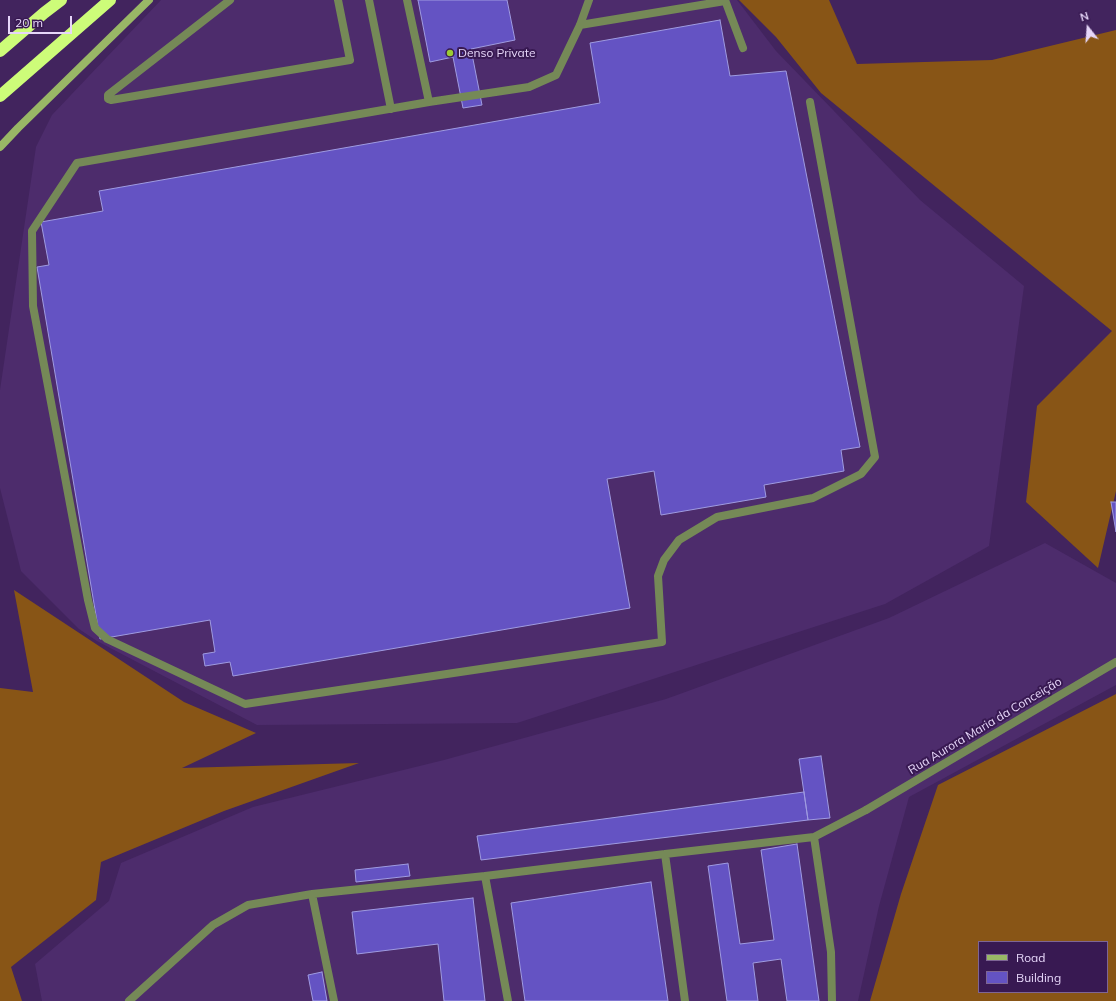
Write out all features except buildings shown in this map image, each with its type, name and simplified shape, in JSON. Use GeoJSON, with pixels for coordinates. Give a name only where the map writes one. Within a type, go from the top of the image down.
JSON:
{"type":"FeatureCollection","features":[{"type":"Feature","properties":{"kind":"highway"},"geometry":{"type":"LineString","coordinates":[[0,52],[61,0]]}},
{"type":"Feature","properties":{"kind":"highway"},"geometry":{"type":"LineString","coordinates":[[0,96],[110,0]]}},
{"type":"Feature","properties":{"kind":"main road"},"geometry":{"type":"LineString","coordinates":[[0,147],[149,0]]}},
{"type":"Feature","properties":{"kind":"street"},"geometry":{"type":"LineString","coordinates":[[230,0],[108,95],[108,99],[111,100],[350,60],[338,0]]}},
{"type":"Feature","properties":{"kind":"street"},"geometry":{"type":"LineString","coordinates":[[369,0],[391,109]]}},
{"type":"Feature","properties":{"kind":"street"},"geometry":{"type":"LineString","coordinates":[[407,0],[429,102]]}},
{"type":"Feature","properties":{"kind":"street"},"geometry":{"type":"LineString","coordinates":[[589,0],[580,25],[556,75],[529,87],[429,102],[77,163],[32,231],[33,306],[88,600],[95,628],[107,639],[245,704],[662,642],[658,576],[664,560],[679,540],[717,517],[813,498],[861,474],[875,457],[810,102]]}},
{"type":"Feature","properties":{"kind":"street"},"geometry":{"type":"LineString","coordinates":[[580,25],[725,0],[743,48]]}},
{"type":"Feature","properties":{"kind":"street","name":"Rua Aurora Maria da Conceição"},"geometry":{"type":"LineString","coordinates":[[814,837],[866,810],[1116,662]]}},
{"type":"Feature","properties":{"kind":"street"},"geometry":{"type":"LineString","coordinates":[[129,1001],[213,925],[248,905],[312,894],[485,876],[814,837],[831,952],[832,1001]]}},
{"type":"Feature","properties":{"kind":"street"},"geometry":{"type":"LineString","coordinates":[[665,854],[685,1001]]}},
{"type":"Feature","properties":{"kind":"street"},"geometry":{"type":"LineString","coordinates":[[485,876],[508,1001]]}},
{"type":"Feature","properties":{"kind":"street"},"geometry":{"type":"LineString","coordinates":[[312,894],[334,1001]]}},
{"type":"Feature","properties":{"kind":"shaded area"},"geometry":{"type":"Polygon","coordinates":[[[161,0],[737,0],[776,51],[920,200],[1024,286],[989,546],[885,604],[517,723],[257,725],[97,641],[79,629],[21,571],[0,488],[0,390],[36,147],[52,115],[161,0]]]}},
{"type":"Feature","properties":{"kind":"shaded area"},"geometry":{"type":"Polygon","coordinates":[[[739,0],[829,0],[857,64],[992,60],[1116,30],[1116,491],[1098,568],[1026,502],[1037,406],[1112,331],[821,93],[776,37],[739,0]]]}},
{"type":"Feature","properties":{"kind":"shaded area"},"geometry":{"type":"Polygon","coordinates":[[[1045,543],[1116,583],[1116,685],[909,797],[879,906],[858,1001],[42,1001],[35,964],[109,901],[121,863],[253,807],[444,760],[666,699],[889,618],[1045,543]]]}},
{"type":"Feature","properties":{"kind":"shaded area"},"geometry":{"type":"Polygon","coordinates":[[[14,590],[184,702],[256,733],[182,768],[359,763],[224,811],[101,862],[96,900],[11,967],[22,1001],[0,1001],[0,688],[33,692],[14,590]]]}},
{"type":"Feature","properties":{"kind":"shaded area"},"geometry":{"type":"Polygon","coordinates":[[[1116,694],[1116,1001],[870,1001],[901,894],[938,785],[1116,694]]]}},
{"type":"Feature","properties":{"kind":"place","name":"Denso Private"},"geometry":{"type":"Point","coordinates":[450,53]}}]}
